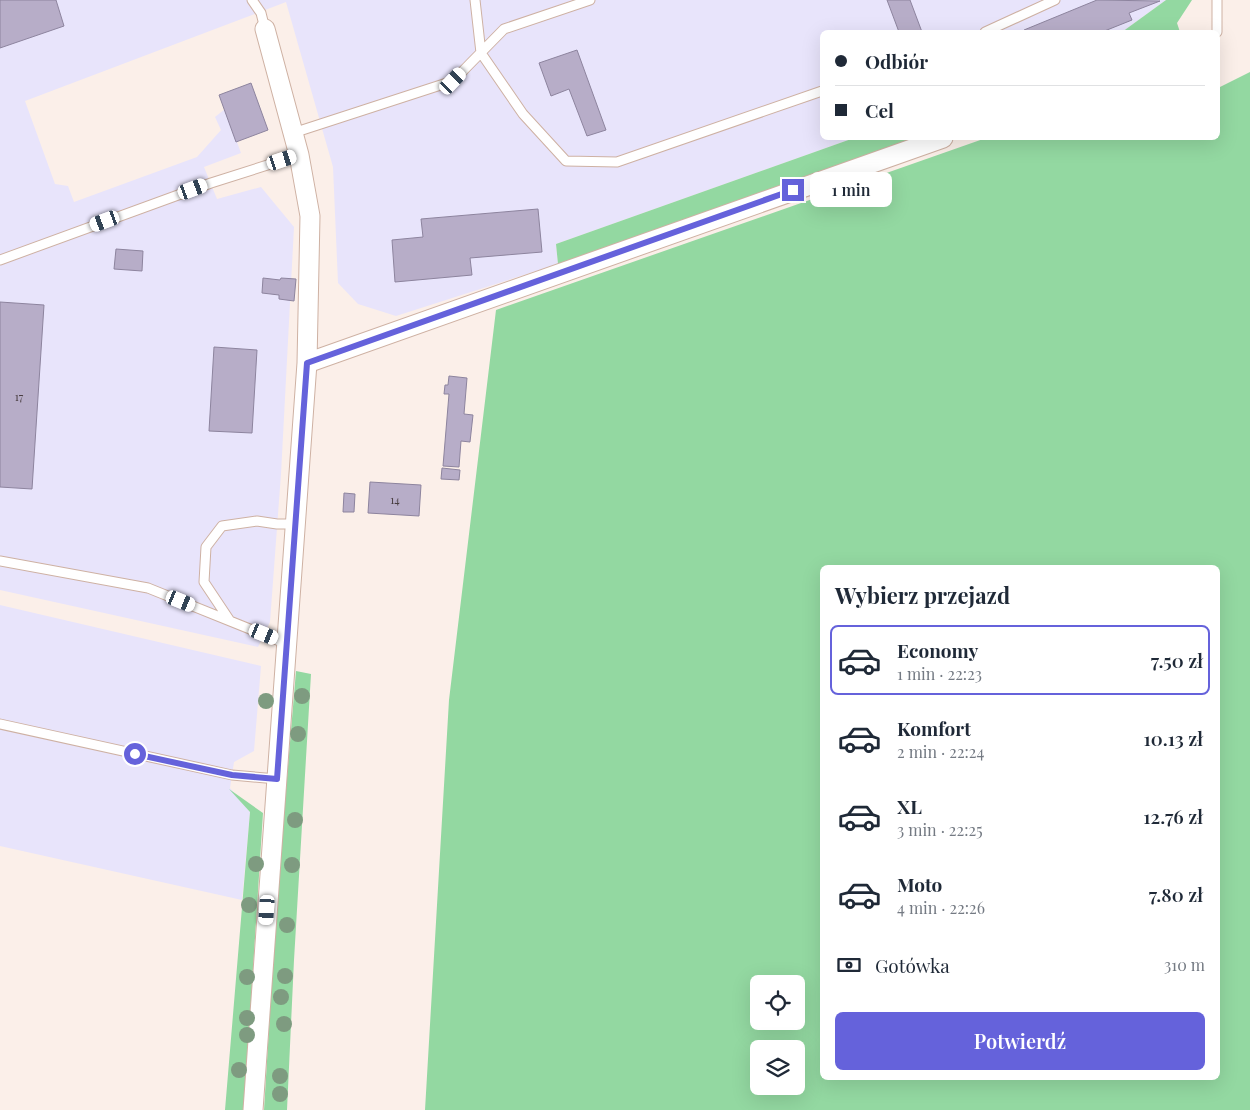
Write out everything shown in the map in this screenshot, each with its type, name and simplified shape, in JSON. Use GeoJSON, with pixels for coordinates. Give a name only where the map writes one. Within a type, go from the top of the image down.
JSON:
{"type":"FeatureCollection","features":[{"type":"Feature","properties":{"kind":"street"},"geometry":{"type":"LineString","coordinates":[[253,1110],[307,363],[310,216],[299,154],[266,29]]}},
{"type":"Feature","properties":{"kind":"street"},"geometry":{"type":"LineString","coordinates":[[307,363],[937,140]]}},
{"type":"Feature","properties":{"kind":"lane"},"geometry":{"type":"LineString","coordinates":[[252,0],[261,12],[266,29]]}},
{"type":"Feature","properties":{"kind":"lane"},"geometry":{"type":"LineString","coordinates":[[475,0],[481,53],[523,114],[566,161],[616,162],[820,92]]}},
{"type":"Feature","properties":{"kind":"lane"},"geometry":{"type":"LineString","coordinates":[[293,132],[453,81],[504,29],[590,0]]}},
{"type":"Feature","properties":{"kind":"lane"},"geometry":{"type":"LineString","coordinates":[[989,30],[1055,0]]}},
{"type":"Feature","properties":{"kind":"lane"},"geometry":{"type":"LineString","coordinates":[[1217,0],[1217,30]]}},
{"type":"Feature","properties":{"kind":"lane"},"geometry":{"type":"LineString","coordinates":[[0,260],[211,183],[299,154]]}},
{"type":"Feature","properties":{"kind":"lane"},"geometry":{"type":"LineString","coordinates":[[230,621],[204,582],[206,547],[222,526],[257,521],[295,524]]}},
{"type":"Feature","properties":{"kind":"lane"},"geometry":{"type":"LineString","coordinates":[[0,561],[148,588],[287,644]]}},
{"type":"Feature","properties":{"kind":"lane"},"geometry":{"type":"LineString","coordinates":[[0,724],[232,775],[277,779]]}},
{"type":"Feature","properties":{"kind":"shaded area"},"geometry":{"type":"Polygon","coordinates":[[[0,0],[1166,0],[1125,30],[820,30],[820,140],[848,140],[556,244],[558,264],[396,316],[358,304],[338,283],[333,167],[286,2],[25,101],[55,184],[68,186],[74,202],[197,157],[221,130],[215,117],[225,109],[241,153],[204,167],[217,199],[261,187],[294,227],[281,474],[270,622],[258,647],[0,590],[0,0]]]}},
{"type":"Feature","properties":{"kind":"shaded area"},"geometry":{"type":"Polygon","coordinates":[[[0,605],[261,666],[254,751],[234,762],[230,788],[250,812],[242,900],[0,846],[0,605]]]}},
{"type":"Feature","properties":{"kind":"green space"},"geometry":{"type":"Polygon","coordinates":[[[1166,0],[1192,0],[1177,23],[1179,30],[1125,30],[1166,0]]]}},
{"type":"Feature","properties":{"kind":"green space"},"geometry":{"type":"Polygon","coordinates":[[[1250,72],[1250,1110],[425,1110],[449,700],[496,310],[980,140],[1220,140],[1220,87],[1250,72]]]}},
{"type":"Feature","properties":{"kind":"green space"},"geometry":{"type":"Polygon","coordinates":[[[848,140],[913,140],[558,264],[556,244],[848,140]]]}},
{"type":"Feature","properties":{"kind":"green space"},"geometry":{"type":"Polygon","coordinates":[[[296,671],[311,674],[287,1110],[264,1110],[277,897],[296,671]]]}},
{"type":"Feature","properties":{"kind":"green space"},"geometry":{"type":"Polygon","coordinates":[[[229,789],[263,813],[244,1110],[225,1110],[250,812],[229,789]]]}},
{"type":"Feature","properties":{"kind":"building"},"geometry":{"type":"Polygon","coordinates":[[[0,0],[56,0],[64,26],[0,48],[0,0]]]}},
{"type":"Feature","properties":{"kind":"building"},"geometry":{"type":"Polygon","coordinates":[[[887,0],[910,0],[921,30],[898,30],[887,0]]]}},
{"type":"Feature","properties":{"kind":"building"},"geometry":{"type":"Polygon","coordinates":[[[1097,0],[1160,1],[1129,13],[1132,20],[1107,30],[1024,30],[1097,0]]]}},
{"type":"Feature","properties":{"kind":"building"},"geometry":{"type":"Polygon","coordinates":[[[577,50],[606,130],[587,136],[569,89],[551,96],[539,63],[577,50]]]}},
{"type":"Feature","properties":{"kind":"building"},"geometry":{"type":"Polygon","coordinates":[[[251,83],[268,130],[236,142],[219,95],[251,83]]]}},
{"type":"Feature","properties":{"kind":"building"},"geometry":{"type":"Polygon","coordinates":[[[538,209],[542,252],[470,258],[472,275],[395,282],[392,240],[423,237],[421,219],[538,209]]]}},
{"type":"Feature","properties":{"kind":"building"},"geometry":{"type":"Polygon","coordinates":[[[116,249],[143,251],[142,271],[114,269],[116,249]]]}},
{"type":"Feature","properties":{"kind":"building"},"geometry":{"type":"Polygon","coordinates":[[[263,278],[296,279],[294,301],[279,299],[279,295],[262,293],[263,278]]]}},
{"type":"Feature","properties":{"kind":"building"},"geometry":{"type":"Polygon","coordinates":[[[0,302],[44,305],[32,489],[0,487],[0,302]]]}},
{"type":"Feature","properties":{"kind":"building"},"geometry":{"type":"Polygon","coordinates":[[[214,347],[257,350],[252,433],[209,431],[214,347]]]}},
{"type":"Feature","properties":{"kind":"building"},"geometry":{"type":"Polygon","coordinates":[[[449,376],[467,378],[464,414],[473,415],[470,442],[461,441],[459,467],[443,466],[449,394],[444,394],[449,376]]]}},
{"type":"Feature","properties":{"kind":"building"},"geometry":{"type":"Polygon","coordinates":[[[442,468],[460,470],[459,480],[441,479],[442,468]]]}},
{"type":"Feature","properties":{"kind":"building"},"geometry":{"type":"Polygon","coordinates":[[[370,482],[421,485],[419,516],[368,513],[370,482]]]}},
{"type":"Feature","properties":{"kind":"building"},"geometry":{"type":"Polygon","coordinates":[[[344,493],[355,494],[354,512],[343,512],[344,493]]]}},
{"type":"Feature","properties":{"kind":"route"},"geometry":{"type":"LineString","coordinates":[[135,754],[232,775],[277,779],[307,363],[793,190]]}}]}
